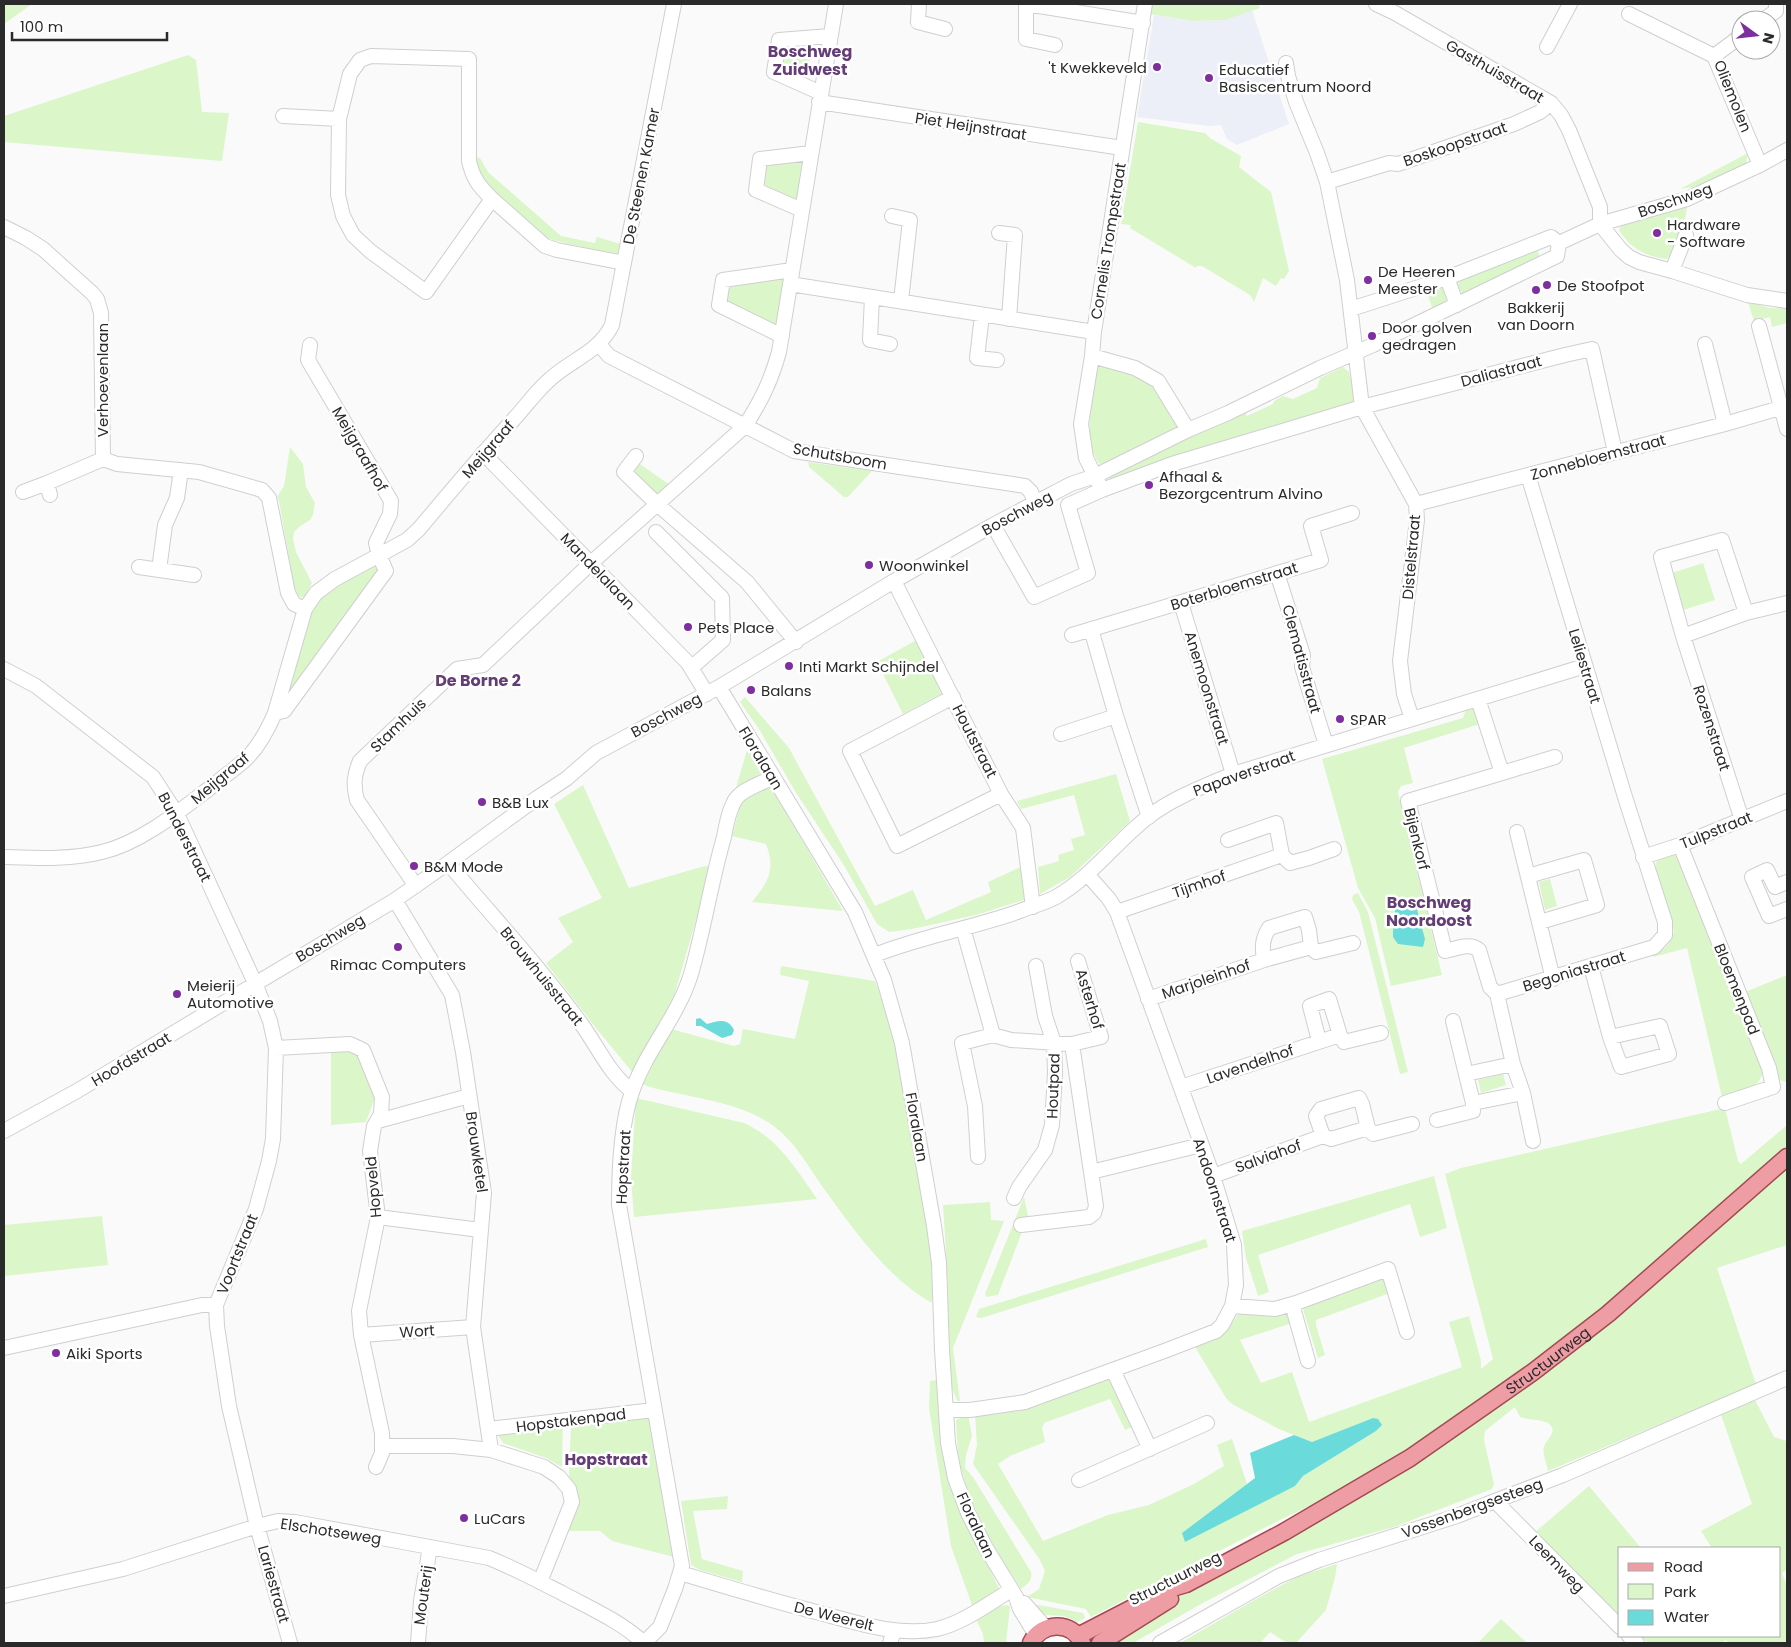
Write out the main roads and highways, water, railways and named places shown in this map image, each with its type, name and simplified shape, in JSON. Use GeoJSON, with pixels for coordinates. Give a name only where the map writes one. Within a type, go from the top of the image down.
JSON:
{"type":"FeatureCollection","features":[{"type":"Feature","properties":{"kind":"main road","name":"Structuurweg"},"geometry":{"type":"LineString","coordinates":[[1076,1636],[1169,1589],[1186,1584],[1284,1532],[1410,1458],[1533,1372],[1634,1292],[1787,1157]]}},
{"type":"Feature","properties":{"kind":"main road","name":"Structuurweg"},"geometry":{"type":"LineString","coordinates":[[1076,1636],[1112,1610],[1258,1535],[1284,1532]]}},
{"type":"Feature","properties":{"kind":"main road","name":"Structuurweg"},"geometry":{"type":"LineString","coordinates":[[1100,1643],[1173,1596],[1186,1584]]}},
{"type":"Feature","properties":{"kind":"main road"},"geometry":{"type":"LineString","coordinates":[[1038,1635],[1057,1626],[1076,1636]]}},
{"type":"Feature","properties":{"kind":"water"},"geometry":{"type":"Polygon","coordinates":[[[1403,902],[1416,906],[1425,939],[1423,947],[1398,944],[1393,937],[1393,921],[1396,906],[1403,902]]]}},
{"type":"Feature","properties":{"kind":"water"},"geometry":{"type":"Polygon","coordinates":[[[700,1018],[707,1024],[722,1021],[729,1023],[734,1030],[732,1035],[722,1038],[701,1026],[696,1026],[696,1019],[700,1018]]]}},
{"type":"Feature","properties":{"kind":"water"},"geometry":{"type":"Polygon","coordinates":[[[1373,1418],[1378,1419],[1382,1425],[1376,1431],[1303,1476],[1295,1486],[1185,1542],[1182,1533],[1255,1478],[1250,1453],[1294,1435],[1312,1442],[1373,1418]]]}},
{"type":"Feature","properties":{"kind":"place","name":"'t Kwekkeveld"},"geometry":{"type":"Point","coordinates":[1157,67]}},
{"type":"Feature","properties":{"kind":"place","name":"Educatief Basiscentrum Noord"},"geometry":{"type":"Point","coordinates":[1209,78]}},
{"type":"Feature","properties":{"kind":"place","name":"Hardware - Software"},"geometry":{"type":"Point","coordinates":[1657,233]}},
{"type":"Feature","properties":{"kind":"place","name":"De Heeren Meester"},"geometry":{"type":"Point","coordinates":[1368,280]}},
{"type":"Feature","properties":{"kind":"place","name":"De Stoofpot"},"geometry":{"type":"Point","coordinates":[1547,285]}},
{"type":"Feature","properties":{"kind":"place","name":"Bakkerij van Doorn"},"geometry":{"type":"Point","coordinates":[1536,290]}},
{"type":"Feature","properties":{"kind":"place","name":"Door golven gedragen"},"geometry":{"type":"Point","coordinates":[1372,336]}},
{"type":"Feature","properties":{"kind":"place","name":"Afhaal & Bezorgcentrum Alvino"},"geometry":{"type":"Point","coordinates":[1149,485]}},
{"type":"Feature","properties":{"kind":"place","name":"Woonwinkel"},"geometry":{"type":"Point","coordinates":[869,565]}},
{"type":"Feature","properties":{"kind":"place","name":"Pets Place"},"geometry":{"type":"Point","coordinates":[688,627]}},
{"type":"Feature","properties":{"kind":"place","name":"Inti Markt Schijndel"},"geometry":{"type":"Point","coordinates":[789,666]}},
{"type":"Feature","properties":{"kind":"place","name":"Balans"},"geometry":{"type":"Point","coordinates":[751,690]}},
{"type":"Feature","properties":{"kind":"place","name":"SPAR"},"geometry":{"type":"Point","coordinates":[1340,719]}},
{"type":"Feature","properties":{"kind":"place","name":"B&B Lux"},"geometry":{"type":"Point","coordinates":[482,802]}},
{"type":"Feature","properties":{"kind":"place","name":"B&M Mode"},"geometry":{"type":"Point","coordinates":[414,866]}},
{"type":"Feature","properties":{"kind":"place","name":"Rimac Computers"},"geometry":{"type":"Point","coordinates":[398,947]}},
{"type":"Feature","properties":{"kind":"place","name":"Meierij Automotive"},"geometry":{"type":"Point","coordinates":[177,994]}},
{"type":"Feature","properties":{"kind":"place","name":"Aiki Sports"},"geometry":{"type":"Point","coordinates":[56,1353]}},
{"type":"Feature","properties":{"kind":"place","name":"LuCars"},"geometry":{"type":"Point","coordinates":[464,1518]}},
{"type":"Feature","properties":{"kind":"district","name":"Boschweg Zuidwest"},"geometry":{"type":"Point","coordinates":[810,60]}},
{"type":"Feature","properties":{"kind":"district","name":"De Borne 2"},"geometry":{"type":"Point","coordinates":[478,680]}},
{"type":"Feature","properties":{"kind":"district","name":"Boschweg Noordoost"},"geometry":{"type":"Point","coordinates":[1429,911]}},
{"type":"Feature","properties":{"kind":"district","name":"Hopstraat"},"geometry":{"type":"Point","coordinates":[606,1459]}}]}
